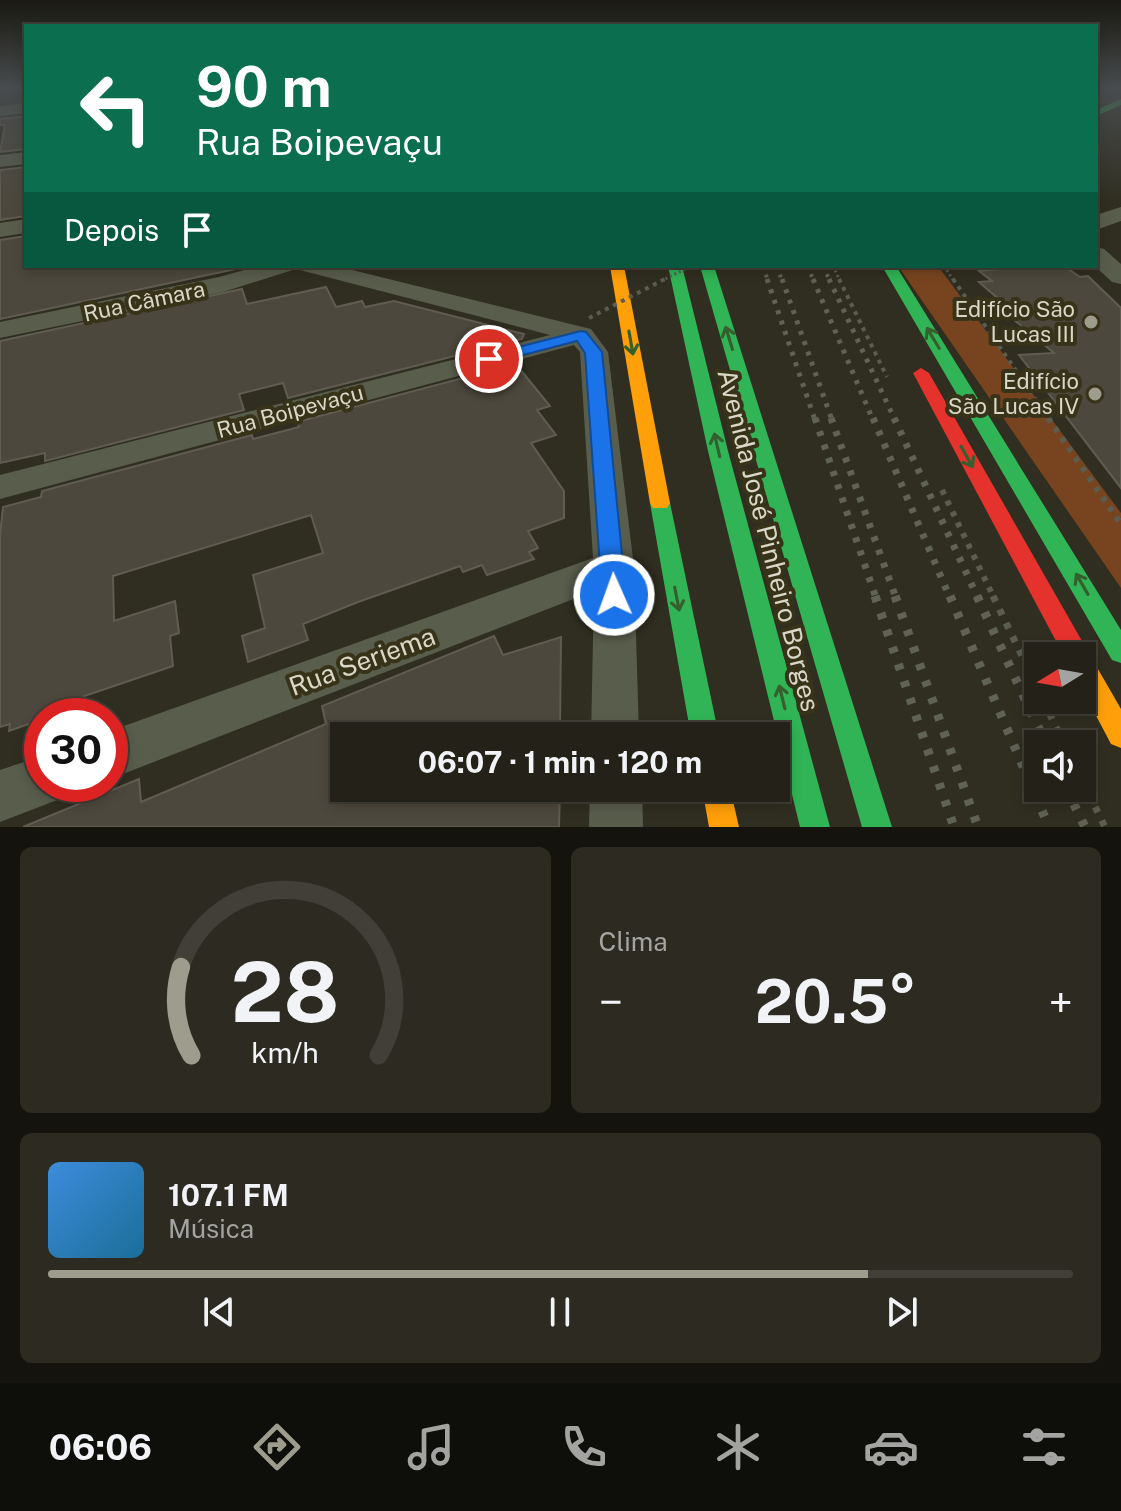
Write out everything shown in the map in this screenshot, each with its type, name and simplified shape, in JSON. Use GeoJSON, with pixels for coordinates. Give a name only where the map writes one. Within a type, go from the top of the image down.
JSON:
{"type":"FeatureCollection","features":[{"type":"Feature","properties":{"kind":"main road"},"geometry":{"type":"LineString","coordinates":[[617,268],[702,722]]}},
{"type":"Feature","properties":{"kind":"main road","name":"Avenida José Pinheiro Borges"},"geometry":{"type":"LineString","coordinates":[[675,268],[718,451],[815,827]]}},
{"type":"Feature","properties":{"kind":"main road"},"geometry":{"type":"LineString","coordinates":[[708,268],[877,827]]}},
{"type":"Feature","properties":{"kind":"main road"},"geometry":{"type":"LineString","coordinates":[[890,268],[1121,652]]}},
{"type":"Feature","properties":{"kind":"main road"},"geometry":{"type":"LineString","coordinates":[[911,355],[1069,642]]}},
{"type":"Feature","properties":{"kind":"main road"},"geometry":{"type":"LineString","coordinates":[[697,697],[712,654]]}},
{"type":"Feature","properties":{"kind":"main road"},"geometry":{"type":"LineString","coordinates":[[1096,690],[1121,735]]}},
{"type":"Feature","properties":{"kind":"main road"},"geometry":{"type":"LineString","coordinates":[[719,802],[724,827]]}},
{"type":"Feature","properties":{"kind":"street"},"geometry":{"type":"LineString","coordinates":[[0,161],[24,158]]}},
{"type":"Feature","properties":{"kind":"street"},"geometry":{"type":"LineString","coordinates":[[1098,222],[1121,213]]}},
{"type":"Feature","properties":{"kind":"street"},"geometry":{"type":"LineString","coordinates":[[0,230],[24,226]]}},
{"type":"Feature","properties":{"kind":"street"},"geometry":{"type":"LineString","coordinates":[[1098,256],[1121,277]]}},
{"type":"Feature","properties":{"kind":"street","name":"Rua Câmara"},"geometry":{"type":"LineString","coordinates":[[0,330],[223,284],[279,268]]}},
{"type":"Feature","properties":{"kind":"street"},"geometry":{"type":"LineString","coordinates":[[314,268],[505,314],[585,327],[597,370],[614,567],[615,722]]}},
{"type":"Feature","properties":{"kind":"street","name":"Rua Boipevaçu"},"geometry":{"type":"LineString","coordinates":[[0,487],[585,327]]}},
{"type":"Feature","properties":{"kind":"street","name":"Rua Seriema"},"geometry":{"type":"LineString","coordinates":[[128,748],[614,567]]}},
{"type":"Feature","properties":{"kind":"street"},"geometry":{"type":"LineString","coordinates":[[0,796],[24,787]]}},
{"type":"Feature","properties":{"kind":"street"},"geometry":{"type":"LineString","coordinates":[[616,802],[616,827]]}},
{"type":"Feature","properties":{"kind":"path"},"geometry":{"type":"LineString","coordinates":[[585,327],[688,268]]}},
{"type":"Feature","properties":{"kind":"path"},"geometry":{"type":"LineString","coordinates":[[945,268],[1121,524]]}},
{"type":"Feature","properties":{"kind":"path"},"geometry":{"type":"LineString","coordinates":[[1093,802],[1105,827]]}},
{"type":"Feature","properties":{"kind":"shaded area"},"geometry":{"type":"Polygon","coordinates":[[[899,268],[939,268],[1121,513],[1121,588],[899,268]]]}},
{"type":"Feature","properties":{"kind":"building"},"geometry":{"type":"Polygon","coordinates":[[[5,127],[24,127],[24,149],[0,152],[5,127]]]}},
{"type":"Feature","properties":{"kind":"building"},"geometry":{"type":"Polygon","coordinates":[[[24,167],[24,216],[0,220],[0,170],[24,167]]]}},
{"type":"Feature","properties":{"kind":"building"},"geometry":{"type":"Polygon","coordinates":[[[24,236],[24,268],[236,269],[0,319],[0,240],[24,236]]]}},
{"type":"Feature","properties":{"kind":"building"},"geometry":{"type":"Polygon","coordinates":[[[1067,268],[1080,277],[1088,276],[1121,308],[1121,488],[1019,355],[1054,353],[1001,309],[1009,308],[979,282],[992,281],[979,271],[1067,268]]]}},
{"type":"Feature","properties":{"kind":"building"},"geometry":{"type":"Polygon","coordinates":[[[326,287],[336,307],[362,301],[365,307],[394,301],[524,334],[522,339],[288,398],[283,383],[239,394],[244,410],[45,461],[45,453],[0,463],[0,341],[242,289],[247,304],[326,287]]]}},
{"type":"Feature","properties":{"kind":"building"},"geometry":{"type":"Polygon","coordinates":[[[512,365],[509,371],[519,368],[550,406],[537,410],[556,435],[531,443],[564,491],[564,518],[528,531],[538,548],[529,552],[534,559],[487,575],[482,565],[463,572],[460,566],[358,602],[303,624],[308,640],[248,662],[242,636],[265,628],[253,575],[323,553],[311,515],[113,576],[114,621],[175,601],[179,633],[170,636],[173,666],[78,698],[24,698],[24,726],[9,731],[10,724],[0,727],[0,535],[3,507],[41,497],[42,491],[252,435],[253,439],[299,427],[297,422],[512,365]]]}},
{"type":"Feature","properties":{"kind":"building"},"geometry":{"type":"Polygon","coordinates":[[[494,636],[503,655],[561,637],[560,722],[330,722],[330,802],[560,802],[559,827],[23,827],[83,802],[128,802],[128,784],[139,779],[141,802],[326,724],[322,706],[494,636]]]}},
{"type":"Feature","properties":{"kind":"railway"},"geometry":{"type":"LineString","coordinates":[[764,268],[768,281]]}},
{"type":"Feature","properties":{"kind":"railway"},"geometry":{"type":"LineString","coordinates":[[778,268],[782,281]]}},
{"type":"Feature","properties":{"kind":"railway"},"geometry":{"type":"LineString","coordinates":[[808,268],[814,281]]}},
{"type":"Feature","properties":{"kind":"railway"},"geometry":{"type":"LineString","coordinates":[[824,268],[830,281]]}},
{"type":"Feature","properties":{"kind":"railway"},"geometry":{"type":"LineString","coordinates":[[767,279],[815,420]]}},
{"type":"Feature","properties":{"kind":"railway"},"geometry":{"type":"LineString","coordinates":[[782,279],[832,420]]}},
{"type":"Feature","properties":{"kind":"railway"},"geometry":{"type":"LineString","coordinates":[[813,279],[873,420]]}},
{"type":"Feature","properties":{"kind":"railway"},"geometry":{"type":"LineString","coordinates":[[829,279],[895,420]]}},
{"type":"Feature","properties":{"kind":"railway"},"geometry":{"type":"LineString","coordinates":[[815,418],[876,598]]}},
{"type":"Feature","properties":{"kind":"railway"},"geometry":{"type":"LineString","coordinates":[[831,418],[896,598]]}},
{"type":"Feature","properties":{"kind":"railway"},"geometry":{"type":"LineString","coordinates":[[873,418],[950,598]]}},
{"type":"Feature","properties":{"kind":"railway"},"geometry":{"type":"LineString","coordinates":[[894,418],[978,598]]}},
{"type":"Feature","properties":{"kind":"railway"},"geometry":{"type":"LineString","coordinates":[[875,596],[954,827]]}},
{"type":"Feature","properties":{"kind":"railway"},"geometry":{"type":"LineString","coordinates":[[895,596],[978,827]]}},
{"type":"Feature","properties":{"kind":"railway"},"geometry":{"type":"LineString","coordinates":[[950,596],[1049,827]]}},
{"type":"Feature","properties":{"kind":"railway"},"geometry":{"type":"LineString","coordinates":[[977,596],[1039,730]]}},
{"type":"Feature","properties":{"kind":"railway"},"geometry":{"type":"LineString","coordinates":[[1073,802],[1085,827]]}},
{"type":"Feature","properties":{"kind":"traffic: fast"},"geometry":{"type":"LineString","coordinates":[[675,268],[718,451],[815,827]]}},
{"type":"Feature","properties":{"kind":"traffic: fast"},"geometry":{"type":"LineString","coordinates":[[708,268],[877,827]]}},
{"type":"Feature","properties":{"kind":"traffic: fast"},"geometry":{"type":"LineString","coordinates":[[890,268],[1121,652]]}},
{"type":"Feature","properties":{"kind":"traffic: fast"},"geometry":{"type":"LineString","coordinates":[[660,503],[702,722]]}},
{"type":"Feature","properties":{"kind":"traffic: slow"},"geometry":{"type":"LineString","coordinates":[[617,268],[660,503]]}},
{"type":"Feature","properties":{"kind":"traffic: slow"},"geometry":{"type":"LineString","coordinates":[[1096,690],[1121,735]]}},
{"type":"Feature","properties":{"kind":"traffic: slow"},"geometry":{"type":"LineString","coordinates":[[719,802],[724,827]]}},
{"type":"Feature","properties":{"kind":"traffic: jam"},"geometry":{"type":"LineString","coordinates":[[921,373],[1069,642]]}},
{"type":"Feature","properties":{"kind":"place","name":"Edifício São Lucas III"},"geometry":{"type":"Point","coordinates":[1091,322]}},
{"type":"Feature","properties":{"kind":"place","name":"Edifício São Lucas IV"},"geometry":{"type":"Point","coordinates":[1095,394]}},
{"type":"Feature","properties":{"kind":"route"},"geometry":{"type":"LineString","coordinates":[[489,359],[581,335],[594,352],[614,595]]}}]}
